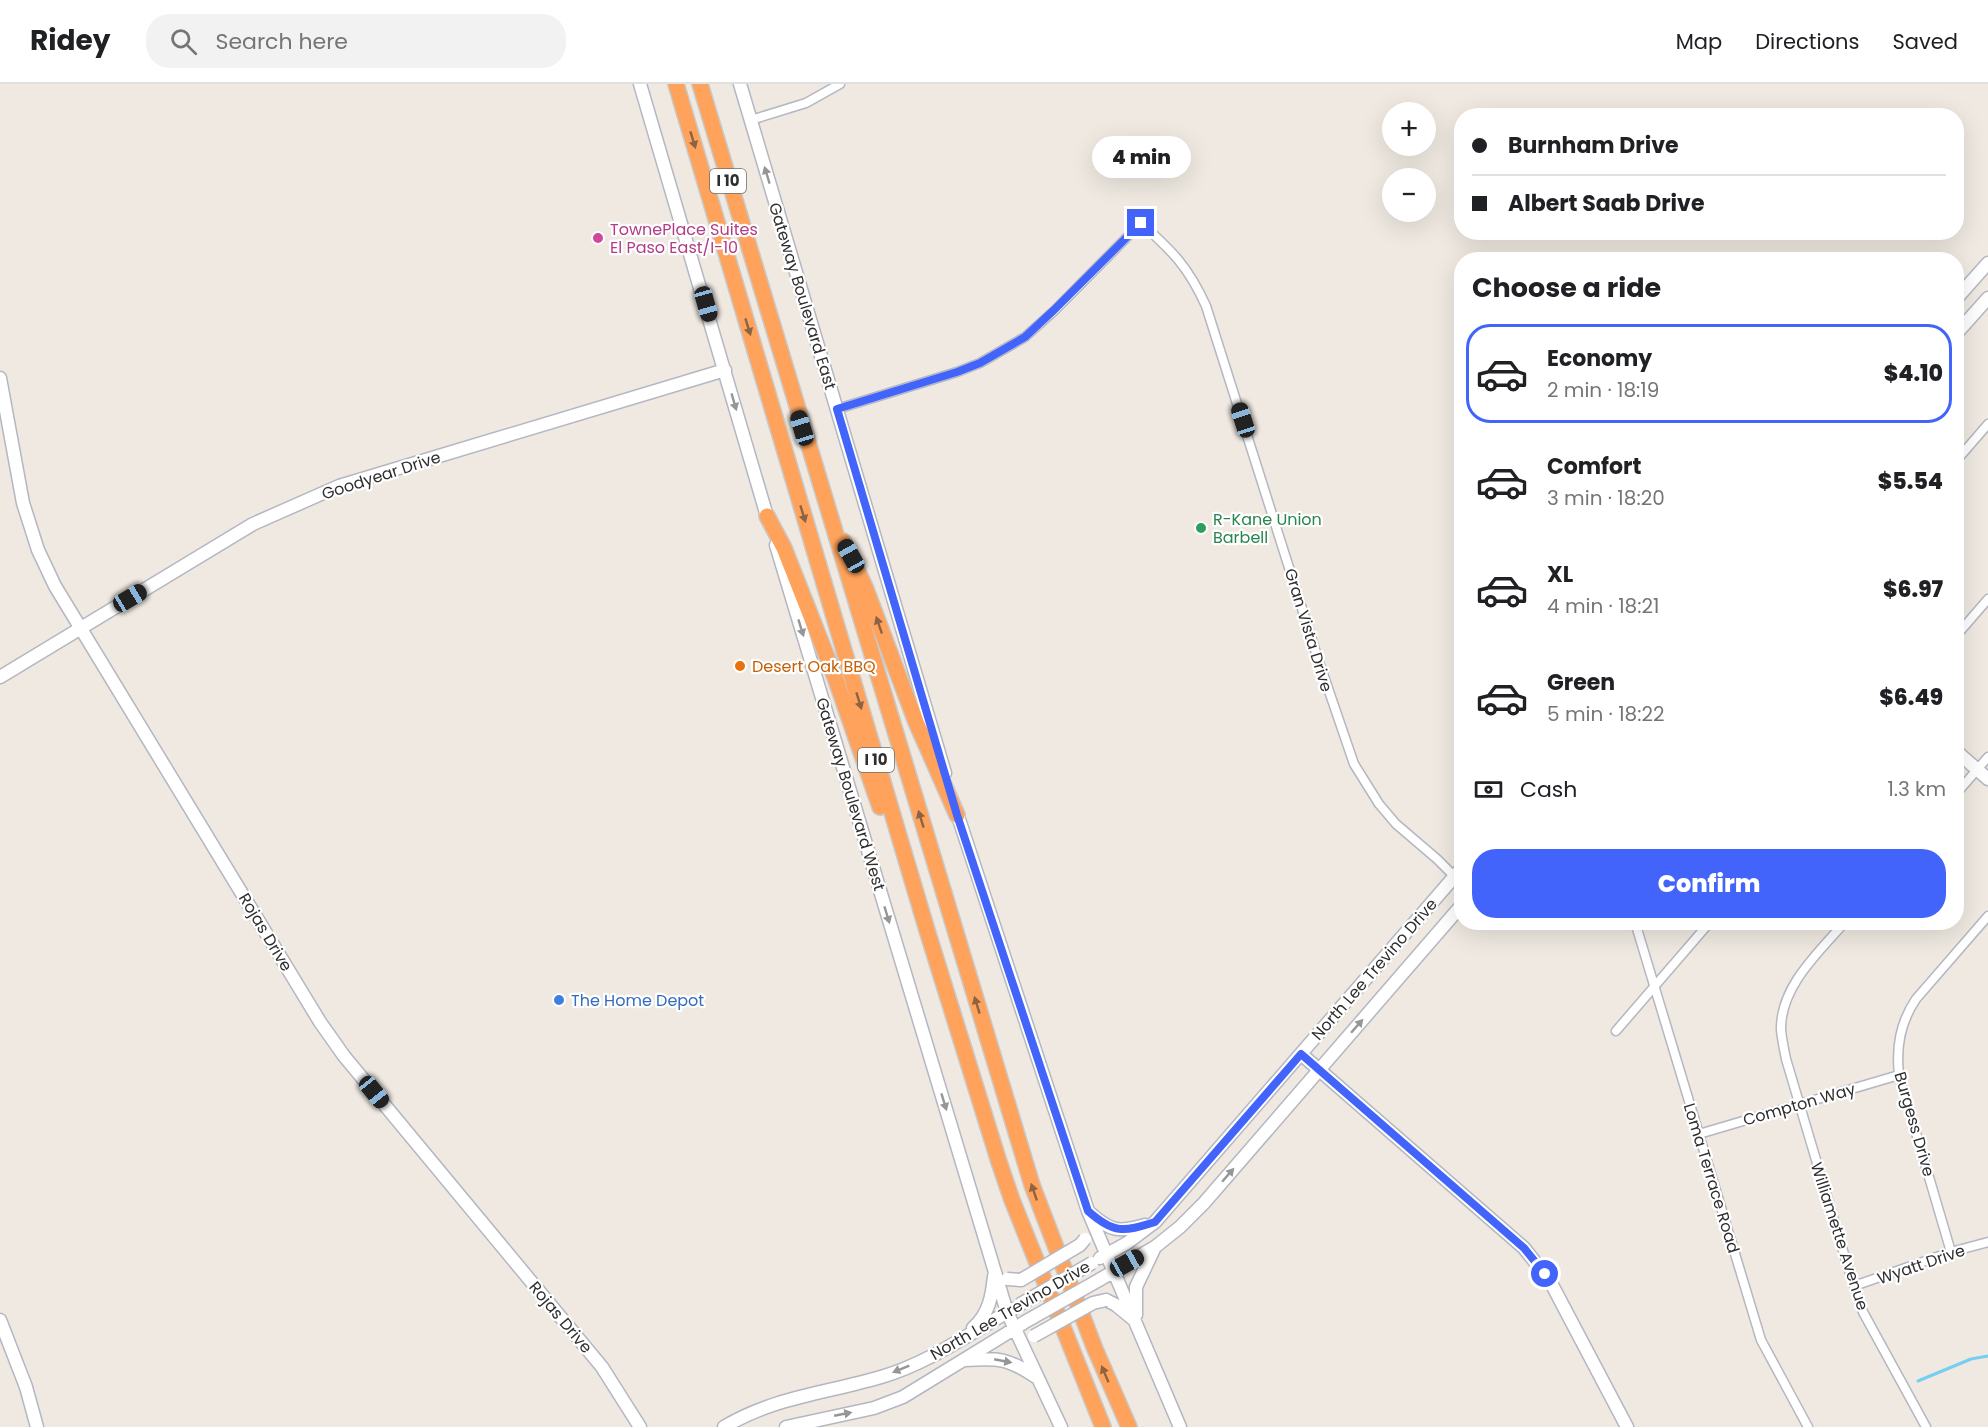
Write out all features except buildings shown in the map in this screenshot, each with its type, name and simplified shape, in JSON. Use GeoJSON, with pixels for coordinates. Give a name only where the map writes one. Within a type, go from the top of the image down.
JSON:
{"type":"FeatureCollection","features":[{"type":"Feature","properties":{"kind":"highway","name":"I 10"},"geometry":{"type":"LineString","coordinates":[[676,84],[926,927],[1012,1200],[1103,1427]]}},
{"type":"Feature","properties":{"kind":"highway","name":"I 10"},"geometry":{"type":"LineString","coordinates":[[700,84],[1032,1185],[1095,1350],[1129,1427]]}},
{"type":"Feature","properties":{"kind":"highway"},"geometry":{"type":"LineString","coordinates":[[828,514],[865,587],[916,722],[957,815]]}},
{"type":"Feature","properties":{"kind":"highway"},"geometry":{"type":"LineString","coordinates":[[767,516],[784,548],[837,680],[895,852],[926,927]]}},
{"type":"Feature","properties":{"kind":"main road","name":"Gateway Boulevard West"},"geometry":{"type":"LineString","coordinates":[[640,84],[767,516],[1007,1312],[1019,1326],[1028,1359],[1061,1427]]}},
{"type":"Feature","properties":{"kind":"main road","name":"Gateway Boulevard East"},"geometry":{"type":"LineString","coordinates":[[740,84],[957,815],[1088,1211],[1180,1427]]}},
{"type":"Feature","properties":{"kind":"main road"},"geometry":{"type":"LineString","coordinates":[[1964,290],[1988,263]]}},
{"type":"Feature","properties":{"kind":"main road"},"geometry":{"type":"LineString","coordinates":[[1964,325],[1988,298]]}},
{"type":"Feature","properties":{"kind":"main road","name":"Goodyear Drive"},"geometry":{"type":"LineString","coordinates":[[0,677],[253,524],[339,486],[725,370]]}},
{"type":"Feature","properties":{"kind":"main road","name":"Rojas Drive"},"geometry":{"type":"LineString","coordinates":[[0,378],[10,424],[19,485],[29,525],[55,586],[266,934],[337,1046],[602,1367],[640,1427]]}},
{"type":"Feature","properties":{"kind":"main road"},"geometry":{"type":"LineString","coordinates":[[1964,758],[1988,778]]}},
{"type":"Feature","properties":{"kind":"main road","name":"North Lee Trevino Drive"},"geometry":{"type":"LineString","coordinates":[[724,1427],[746,1414],[789,1399],[892,1373],[921,1361],[1127,1243],[1155,1222],[1454,882]]}},
{"type":"Feature","properties":{"kind":"main road","name":"North Lee Trevino Drive"},"geometry":{"type":"LineString","coordinates":[[786,1427],[887,1404],[922,1387],[1019,1326],[1155,1247],[1180,1227],[1204,1203],[1454,914]]}},
{"type":"Feature","properties":{"kind":"main road"},"geometry":{"type":"LineString","coordinates":[[1301,1054],[1524,1248],[1550,1281],[1627,1427]]}},
{"type":"Feature","properties":{"kind":"main road"},"geometry":{"type":"LineString","coordinates":[[994,1270],[1007,1279],[1021,1280],[1080,1245],[1085,1239],[1088,1211]]}},
{"type":"Feature","properties":{"kind":"main road"},"geometry":{"type":"LineString","coordinates":[[1088,1211],[1101,1222],[1118,1230],[1127,1230],[1155,1222]]}},
{"type":"Feature","properties":{"kind":"main road"},"geometry":{"type":"LineString","coordinates":[[1136,1322],[1136,1287],[1155,1247]]}},
{"type":"Feature","properties":{"kind":"main road"},"geometry":{"type":"LineString","coordinates":[[956,1342],[983,1316],[992,1297],[994,1270]]}},
{"type":"Feature","properties":{"kind":"main road"},"geometry":{"type":"LineString","coordinates":[[1028,1359],[1029,1344],[1034,1336],[1094,1303],[1106,1300],[1116,1305],[1136,1322]]}},
{"type":"Feature","properties":{"kind":"main road"},"geometry":{"type":"LineString","coordinates":[[0,1320],[26,1387],[37,1427]]}},
{"type":"Feature","properties":{"kind":"main road"},"geometry":{"type":"LineString","coordinates":[[964,1360],[1004,1360],[1018,1365],[1038,1378]]}},
{"type":"Feature","properties":{"kind":"street"},"geometry":{"type":"LineString","coordinates":[[751,120],[806,103],[840,84]]}},
{"type":"Feature","properties":{"kind":"street","name":"Gran Vista Drive"},"geometry":{"type":"LineString","coordinates":[[837,409],[957,372],[980,363],[1025,337],[1141,223],[1175,254],[1198,288],[1206,306],[1318,659],[1347,748],[1358,774],[1378,804],[1396,824],[1454,872]]}},
{"type":"Feature","properties":{"kind":"street"},"geometry":{"type":"LineString","coordinates":[[1964,452],[1988,424]]}},
{"type":"Feature","properties":{"kind":"street"},"geometry":{"type":"LineString","coordinates":[[1964,627],[1988,599]]}},
{"type":"Feature","properties":{"kind":"street"},"geometry":{"type":"LineString","coordinates":[[1964,784],[1988,757]]}},
{"type":"Feature","properties":{"kind":"street","name":"Burgess Drive"},"geometry":{"type":"LineString","coordinates":[[1951,1252],[1899,1075],[1897,1053],[1899,1039],[1909,1010],[1916,999],[1988,916]]}},
{"type":"Feature","properties":{"kind":"street","name":"Loma Terrace Road"},"geometry":{"type":"LineString","coordinates":[[1638,930],[1761,1340],[1808,1427]]}},
{"type":"Feature","properties":{"kind":"street"},"geometry":{"type":"LineString","coordinates":[[1616,1031],[1703,930]]}},
{"type":"Feature","properties":{"kind":"street","name":"Williamette Avenue"},"geometry":{"type":"LineString","coordinates":[[1838,930],[1802,973],[1790,993],[1783,1013],[1781,1030],[1786,1059],[1863,1312],[1926,1427]]}},
{"type":"Feature","properties":{"kind":"street","name":"Compton Way"},"geometry":{"type":"LineString","coordinates":[[1699,1134],[1899,1075]]}},
{"type":"Feature","properties":{"kind":"street","name":"Wyatt Drive"},"geometry":{"type":"LineString","coordinates":[[1854,1287],[1951,1252],[1988,1242]]}},
{"type":"Feature","properties":{"kind":"waterway"},"geometry":{"type":"LineString","coordinates":[[1918,1381],[1971,1359],[1988,1356]]}},
{"type":"Feature","properties":{"kind":"place","name":"TownePlace Suites El Paso East/I-10"},"geometry":{"type":"Point","coordinates":[598,238]}},
{"type":"Feature","properties":{"kind":"place","name":"R-Kane Union Barbell"},"geometry":{"type":"Point","coordinates":[1201,528]}},
{"type":"Feature","properties":{"kind":"place","name":"Desert Oak BBQ"},"geometry":{"type":"Point","coordinates":[740,666]}},
{"type":"Feature","properties":{"kind":"place","name":"The Home Depot"},"geometry":{"type":"Point","coordinates":[559,1000]}},
{"type":"Feature","properties":{"kind":"route"},"geometry":{"type":"LineString","coordinates":[[1141,223],[1025,337],[980,363],[957,372],[837,409],[957,815],[1088,1211],[1101,1222],[1118,1230],[1127,1230],[1155,1222],[1301,1054],[1524,1248],[1545,1274]]}}]}
